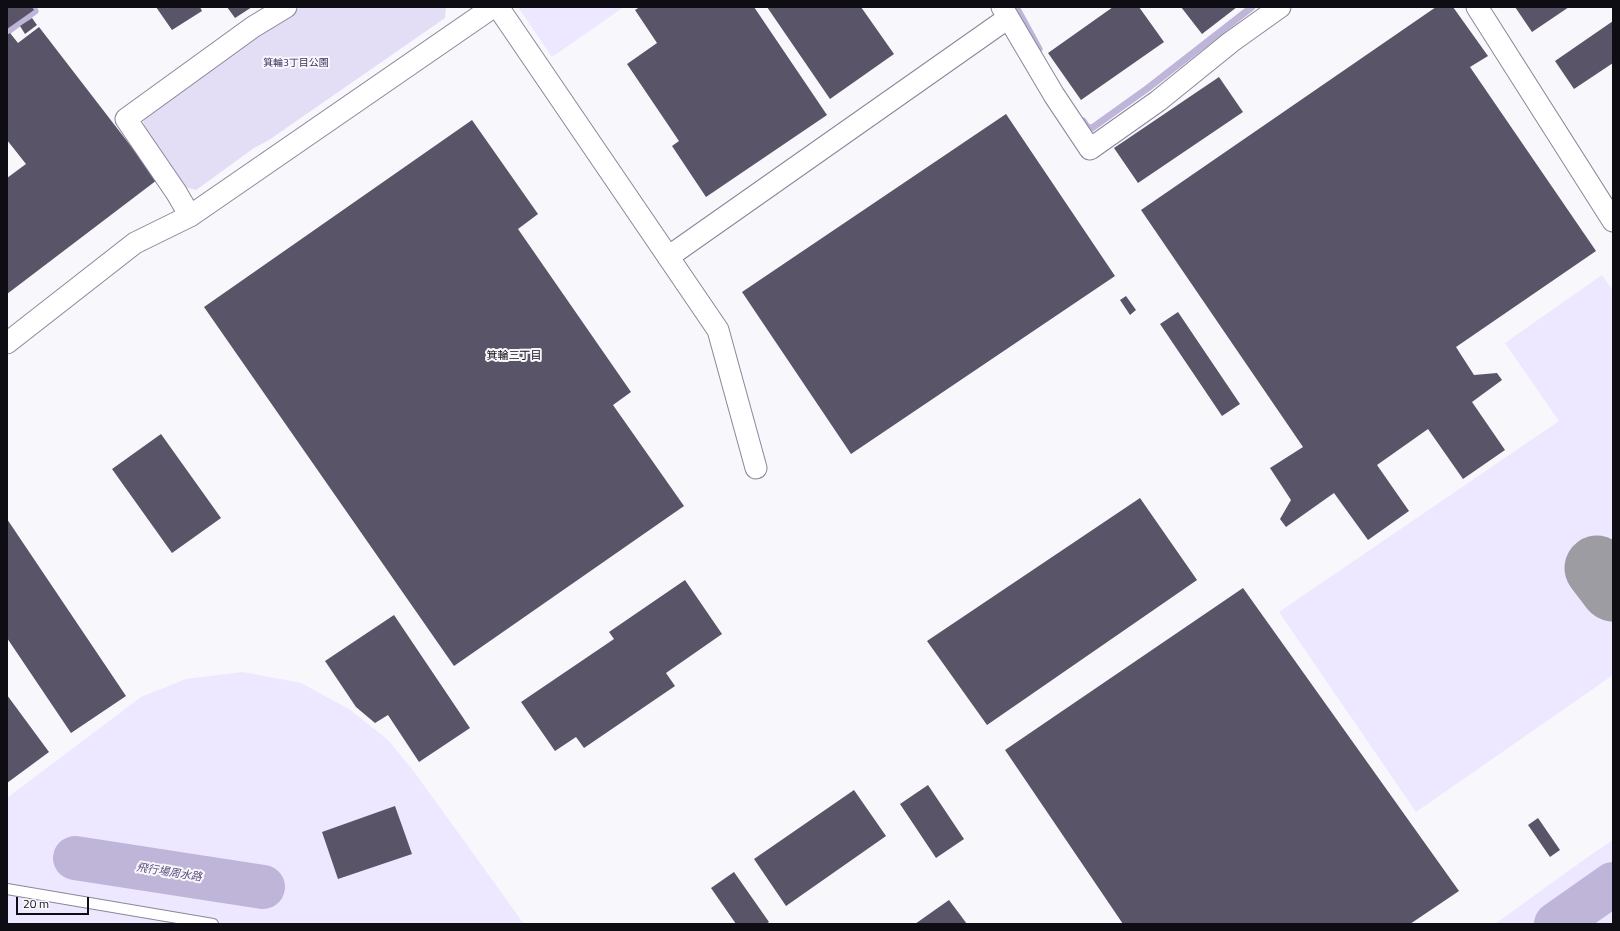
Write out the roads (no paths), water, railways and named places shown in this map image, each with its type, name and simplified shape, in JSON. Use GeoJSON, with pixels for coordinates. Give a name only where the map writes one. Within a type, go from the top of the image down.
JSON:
{"type":"FeatureCollection","features":[{"type":"Feature","properties":{"kind":"street"},"geometry":{"type":"LineString","coordinates":[[190,216],[176,192],[126,119],[253,27],[286,7]]}},
{"type":"Feature","properties":{"kind":"street"},"geometry":{"type":"LineString","coordinates":[[7,342],[135,243],[190,216],[493,7]]}},
{"type":"Feature","properties":{"kind":"street"},"geometry":{"type":"LineString","coordinates":[[498,7],[718,330],[756,468]]}},
{"type":"Feature","properties":{"kind":"street"},"geometry":{"type":"LineString","coordinates":[[668,258],[1005,12],[1054,95],[1090,149],[1158,101],[1231,42],[1280,7]]}},
{"type":"Feature","properties":{"kind":"street"},"geometry":{"type":"LineString","coordinates":[[1477,7],[1613,221]]}},
{"type":"Feature","properties":{"kind":"lane"},"geometry":{"type":"LineString","coordinates":[[7,889],[214,924]]}},
{"type":"Feature","properties":{"kind":"waterway"},"geometry":{"type":"LineString","coordinates":[[7,32],[35,11],[33,7]]}},
{"type":"Feature","properties":{"kind":"waterway"},"geometry":{"type":"LineString","coordinates":[[1016,7],[1039,49]]}},
{"type":"Feature","properties":{"kind":"waterway"},"geometry":{"type":"LineString","coordinates":[[1083,121],[1087,127],[1092,128],[1148,88],[1252,7]]}},
{"type":"Feature","properties":{"kind":"waterway","name":"飛行場周水路"},"geometry":{"type":"LineString","coordinates":[[75,858],[263,887]]}},
{"type":"Feature","properties":{"kind":"waterway","name":"飛行場周水路"},"geometry":{"type":"LineString","coordinates":[[1556,924],[1613,884]]}},
{"type":"Feature","properties":{"kind":"district","name":"箕輪三丁目"},"geometry":{"type":"Point","coordinates":[514,356]}},
{"type":"Feature","properties":{"kind":"park label","name":"箕輪3丁目公園"},"geometry":{"type":"Point","coordinates":[296,64]}}]}
